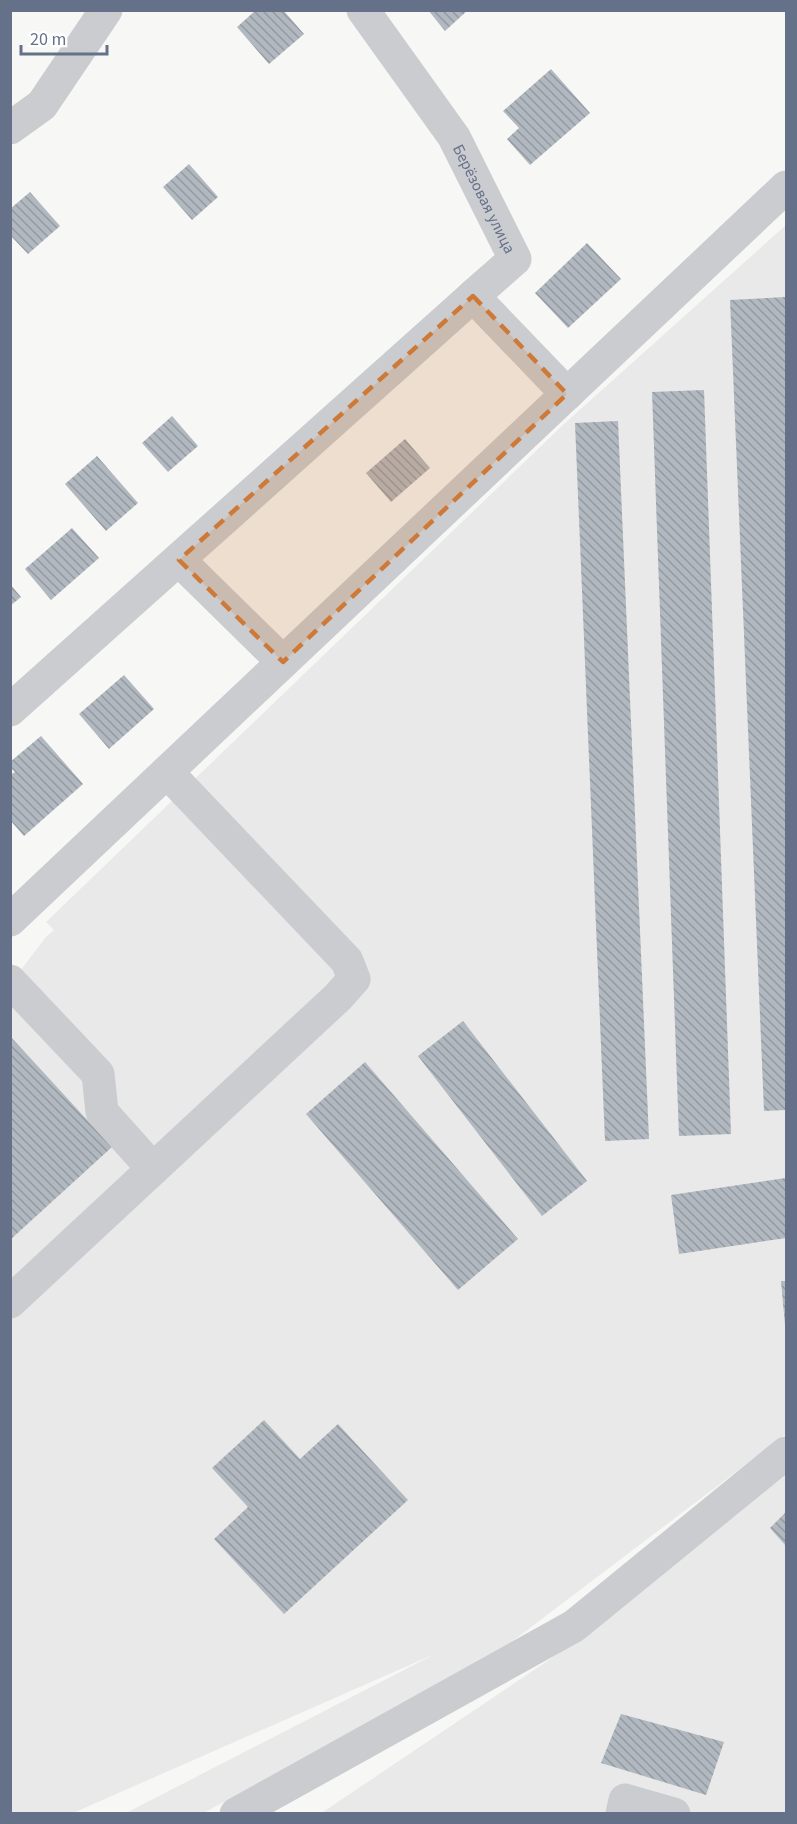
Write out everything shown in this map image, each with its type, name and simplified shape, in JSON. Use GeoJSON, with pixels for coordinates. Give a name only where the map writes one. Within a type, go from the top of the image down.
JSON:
{"type":"FeatureCollection","features":[{"type":"Feature","properties":{"kind":"street"},"geometry":{"type":"LineString","coordinates":[[10,128],[42,105],[106,10]]}},
{"type":"Feature","properties":{"kind":"street","name":"Берёзовая улица"},"geometry":{"type":"LineString","coordinates":[[363,10],[454,137],[515,259],[473,296]]}},
{"type":"Feature","properties":{"kind":"street"},"geometry":{"type":"LineString","coordinates":[[10,920],[786,187]]}},
{"type":"Feature","properties":{"kind":"street"},"geometry":{"type":"LineString","coordinates":[[10,710],[473,296],[567,394]]}},
{"type":"Feature","properties":{"kind":"street"},"geometry":{"type":"LineString","coordinates":[[178,560],[283,662]]}},
{"type":"Feature","properties":{"kind":"street"},"geometry":{"type":"LineString","coordinates":[[10,1302],[338,997],[354,979],[346,962],[167,772]]}},
{"type":"Feature","properties":{"kind":"street"},"geometry":{"type":"LineString","coordinates":[[10,981],[98,1074],[102,1112],[153,1169]]}},
{"type":"Feature","properties":{"kind":"street"},"geometry":{"type":"LineString","coordinates":[[236,1814],[574,1626],[786,1453]]}},
{"type":"Feature","properties":{"kind":"street"},"geometry":{"type":"LineString","coordinates":[[622,1814],[625,1800],[674,1814]]}},
{"type":"Feature","properties":{"kind":"highlighted area"},"geometry":{"type":"Polygon","coordinates":[[[473,296],[567,394],[283,662],[179,560],[473,296]]]}},
{"type":"Feature","properties":{"kind":"shaded area"},"geometry":{"type":"Polygon","coordinates":[[[786,225],[786,1434],[477,1668],[203,1813],[126,1813],[437,1653],[73,1813],[11,1813],[10,984],[54,930],[46,922],[564,424],[786,225]]]}},
{"type":"Feature","properties":{"kind":"shaded area"},"geometry":{"type":"Polygon","coordinates":[[[786,1461],[786,1813],[320,1814],[583,1637],[786,1461]]]}},
{"type":"Feature","properties":{"kind":"building"},"geometry":{"type":"Polygon","coordinates":[[[256,10],[283,10],[304,34],[269,64],[237,27],[256,10]]]}},
{"type":"Feature","properties":{"kind":"building"},"geometry":{"type":"Polygon","coordinates":[[[428,10],[468,10],[445,31],[428,10]]]}},
{"type":"Feature","properties":{"kind":"building"},"geometry":{"type":"Polygon","coordinates":[[[551,69],[590,113],[530,165],[507,139],[519,128],[503,111],[551,69]]]}},
{"type":"Feature","properties":{"kind":"building"},"geometry":{"type":"Polygon","coordinates":[[[189,164],[218,197],[192,220],[163,187],[189,164]]]}},
{"type":"Feature","properties":{"kind":"building"},"geometry":{"type":"Polygon","coordinates":[[[30,192],[60,226],[28,254],[10,235],[10,209],[30,192]]]}},
{"type":"Feature","properties":{"kind":"building"},"geometry":{"type":"Polygon","coordinates":[[[587,243],[621,279],[568,328],[535,293],[587,243]]]}},
{"type":"Feature","properties":{"kind":"building"},"geometry":{"type":"Polygon","coordinates":[[[786,297],[786,1110],[764,1111],[730,300],[786,297]]]}},
{"type":"Feature","properties":{"kind":"building"},"geometry":{"type":"Polygon","coordinates":[[[704,390],[731,1134],[679,1136],[652,392],[704,390]]]}},
{"type":"Feature","properties":{"kind":"building"},"geometry":{"type":"Polygon","coordinates":[[[172,416],[198,446],[168,472],[142,443],[172,416]]]}},
{"type":"Feature","properties":{"kind":"building"},"geometry":{"type":"Polygon","coordinates":[[[618,421],[649,1139],[605,1141],[575,423],[618,421]]]}},
{"type":"Feature","properties":{"kind":"building"},"geometry":{"type":"Polygon","coordinates":[[[405,439],[430,468],[391,502],[366,473],[405,439]]]}},
{"type":"Feature","properties":{"kind":"building"},"geometry":{"type":"Polygon","coordinates":[[[97,456],[138,503],[106,531],[65,484],[97,456]]]}},
{"type":"Feature","properties":{"kind":"building"},"geometry":{"type":"Polygon","coordinates":[[[72,528],[99,558],[51,600],[25,569],[72,528]]]}},
{"type":"Feature","properties":{"kind":"building"},"geometry":{"type":"Polygon","coordinates":[[[10,584],[21,597],[10,606],[10,584]]]}},
{"type":"Feature","properties":{"kind":"building"},"geometry":{"type":"Polygon","coordinates":[[[124,675],[154,709],[109,749],[79,714],[124,675]]]}},
{"type":"Feature","properties":{"kind":"building"},"geometry":{"type":"Polygon","coordinates":[[[41,736],[83,784],[24,836],[10,820],[10,775],[15,772],[10,767],[10,762],[41,736]]]}},
{"type":"Feature","properties":{"kind":"building"},"geometry":{"type":"Polygon","coordinates":[[[463,1021],[587,1181],[542,1216],[418,1056],[463,1021]]]}},
{"type":"Feature","properties":{"kind":"building"},"geometry":{"type":"Polygon","coordinates":[[[10,1036],[112,1147],[10,1240],[10,1036]]]}},
{"type":"Feature","properties":{"kind":"building"},"geometry":{"type":"Polygon","coordinates":[[[365,1062],[518,1239],[458,1290],[306,1114],[365,1062]]]}},
{"type":"Feature","properties":{"kind":"building"},"geometry":{"type":"Polygon","coordinates":[[[786,1178],[786,1238],[679,1254],[671,1195],[786,1178]]]}},
{"type":"Feature","properties":{"kind":"building"},"geometry":{"type":"Polygon","coordinates":[[[781,1281],[786,1281],[786,1325],[785,1325],[781,1281]]]}},
{"type":"Feature","properties":{"kind":"building"},"geometry":{"type":"Polygon","coordinates":[[[264,1420],[300,1459],[338,1424],[408,1500],[284,1614],[214,1539],[248,1507],[212,1468],[264,1420]]]}},
{"type":"Feature","properties":{"kind":"building"},"geometry":{"type":"Polygon","coordinates":[[[786,1512],[786,1546],[770,1528],[786,1512]]]}},
{"type":"Feature","properties":{"kind":"building"},"geometry":{"type":"Polygon","coordinates":[[[621,1714],[724,1742],[706,1795],[601,1763],[621,1714]]]}}]}
